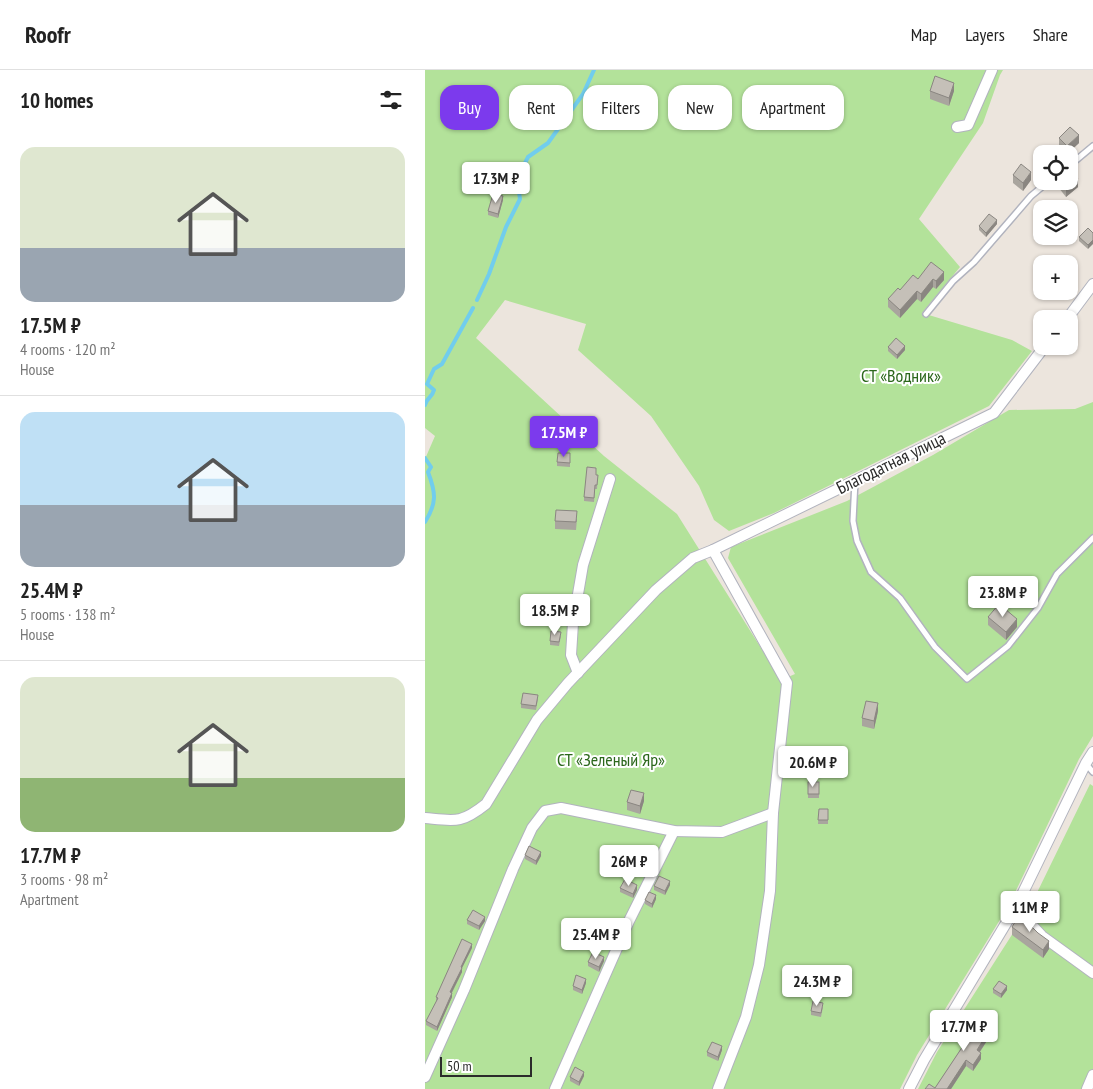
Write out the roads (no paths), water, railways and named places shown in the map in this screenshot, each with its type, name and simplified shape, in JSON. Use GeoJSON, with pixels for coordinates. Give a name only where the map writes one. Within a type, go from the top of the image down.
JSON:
{"type":"FeatureCollection","features":[{"type":"Feature","properties":{"kind":"street"},"geometry":{"type":"LineString","coordinates":[[957,127],[968,126],[992,70]]}},
{"type":"Feature","properties":{"kind":"street"},"geometry":{"type":"LineString","coordinates":[[1074,310],[1093,284]]}},
{"type":"Feature","properties":{"kind":"street","name":"Благодатная улица"},"geometry":{"type":"LineString","coordinates":[[425,818],[452,821],[463,819],[486,804],[537,720],[578,673],[657,590],[693,558],[994,413],[1038,355]]}},
{"type":"Feature","properties":{"kind":"street"},"geometry":{"type":"LineString","coordinates":[[578,673],[571,655],[573,623],[583,565],[610,479]]}},
{"type":"Feature","properties":{"kind":"street"},"geometry":{"type":"LineString","coordinates":[[713,550],[787,683],[773,814],[770,891],[759,965],[746,1017],[718,1089]]}},
{"type":"Feature","properties":{"kind":"street"},"geometry":{"type":"LineString","coordinates":[[909,1089],[924,1060],[1017,905],[1093,752]]}},
{"type":"Feature","properties":{"kind":"street"},"geometry":{"type":"LineString","coordinates":[[425,1077],[513,869],[532,828],[545,812],[561,808],[674,831],[722,832],[773,814]]}},
{"type":"Feature","properties":{"kind":"street"},"geometry":{"type":"LineString","coordinates":[[555,1089],[629,921],[674,831]]}},
{"type":"Feature","properties":{"kind":"street"},"geometry":{"type":"LineString","coordinates":[[1017,905],[1042,936],[1093,973]]}},
{"type":"Feature","properties":{"kind":"street"},"geometry":{"type":"LineString","coordinates":[[1087,1089],[1093,1075]]}},
{"type":"Feature","properties":{"kind":"lane"},"geometry":{"type":"LineString","coordinates":[[1078,158],[1093,146]]}},
{"type":"Feature","properties":{"kind":"lane"},"geometry":{"type":"LineString","coordinates":[[926,314],[953,281],[974,262],[1038,190]]}},
{"type":"Feature","properties":{"kind":"lane"},"geometry":{"type":"LineString","coordinates":[[855,481],[853,521],[857,541],[871,572],[900,598],[935,647],[967,678],[1008,646],[1038,608],[1057,574],[1093,538]]}},
{"type":"Feature","properties":{"kind":"lane"},"geometry":{"type":"LineString","coordinates":[[1086,763],[1093,772]]}},
{"type":"Feature","properties":{"kind":"waterway"},"geometry":{"type":"LineString","coordinates":[[477,300],[489,274],[506,227],[520,199],[517,179],[528,157],[548,143],[583,94],[594,70]]}},
{"type":"Feature","properties":{"kind":"waterway"},"geometry":{"type":"LineString","coordinates":[[425,405],[434,390],[427,384],[434,369],[442,364],[473,308]]}},
{"type":"Feature","properties":{"kind":"waterway"},"geometry":{"type":"LineString","coordinates":[[425,458],[431,467],[428,472],[434,492],[432,509],[425,522]]}},
{"type":"Feature","properties":{"kind":"park label","name":"СТ «Водник»"},"geometry":{"type":"Point","coordinates":[901,376]}},
{"type":"Feature","properties":{"kind":"park label","name":"СТ «Зеленый Яр»"},"geometry":{"type":"Point","coordinates":[611,760]}}]}
